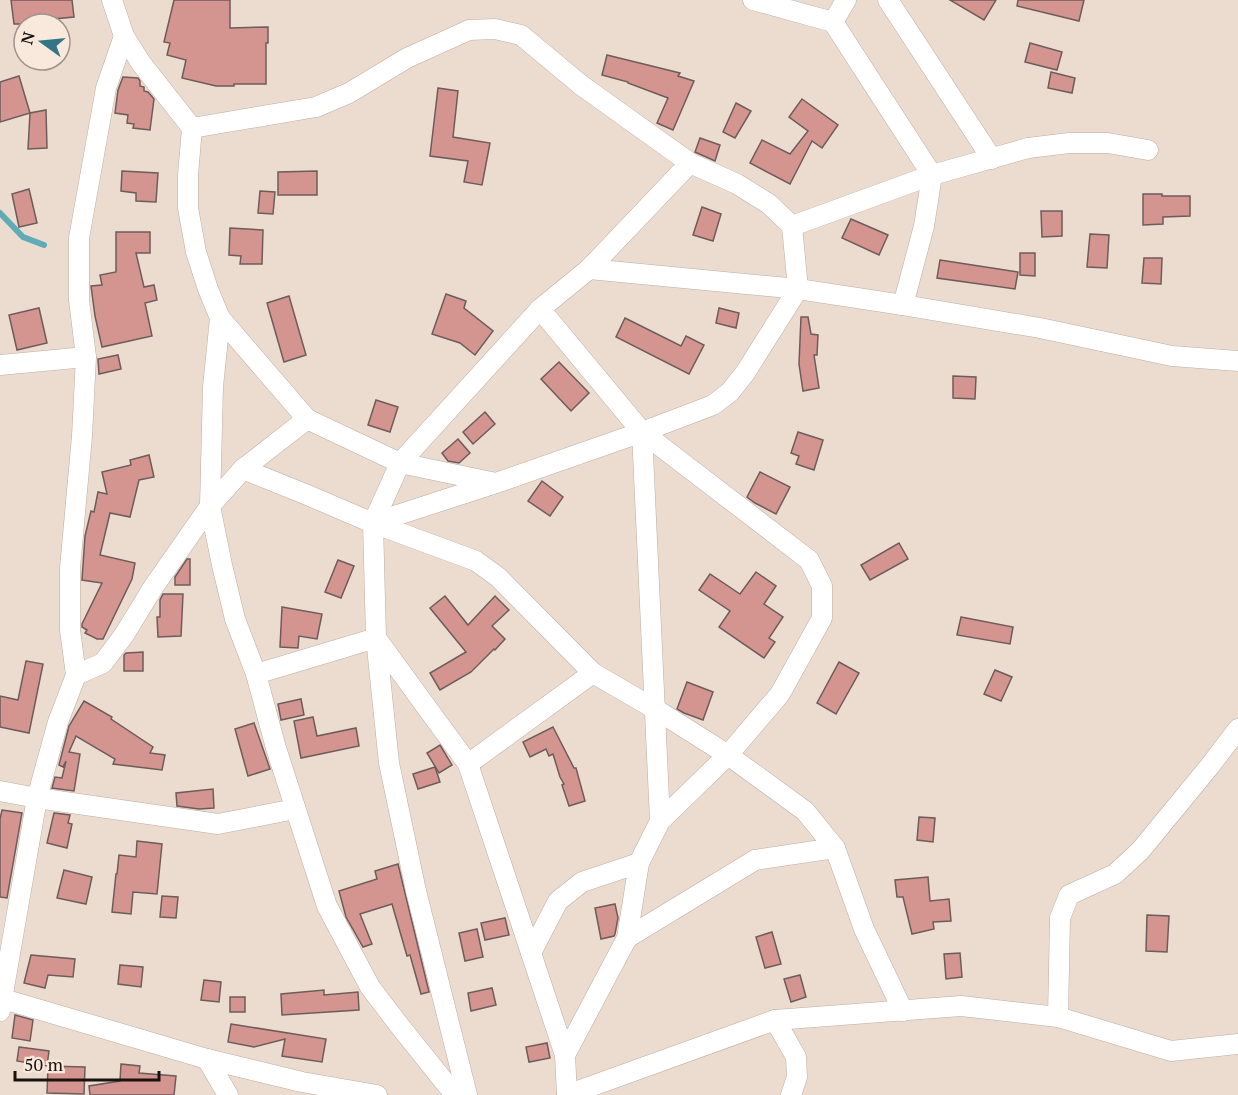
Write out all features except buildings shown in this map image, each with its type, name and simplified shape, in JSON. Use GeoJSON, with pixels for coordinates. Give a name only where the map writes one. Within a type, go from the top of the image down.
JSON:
{"type":"FeatureCollection","features":[{"type":"Feature","properties":{"kind":"street"},"geometry":{"type":"LineString","coordinates":[[112,0],[124,36],[141,63],[192,128],[188,208],[196,252],[220,318],[308,419],[400,464],[496,483]]}},
{"type":"Feature","properties":{"kind":"street"},"geometry":{"type":"LineString","coordinates":[[753,0],[833,22],[932,175],[924,226],[903,305]]}},
{"type":"Feature","properties":{"kind":"street"},"geometry":{"type":"LineString","coordinates":[[833,22],[846,0]]}},
{"type":"Feature","properties":{"kind":"street"},"geometry":{"type":"LineString","coordinates":[[888,0],[992,159]]}},
{"type":"Feature","properties":{"kind":"street"},"geometry":{"type":"LineString","coordinates":[[192,128],[316,107],[349,93],[407,58],[469,30],[495,29],[521,35],[581,85],[690,163],[737,184],[769,204],[792,226],[798,289],[745,373],[730,392],[713,405],[496,483],[373,523]]}},
{"type":"Feature","properties":{"kind":"street"},"geometry":{"type":"LineString","coordinates":[[124,36],[106,88],[79,238],[79,300],[86,357],[82,436],[70,568],[70,630],[76,675],[58,722],[37,798],[1,1002],[207,1059],[302,1082],[377,1095]]}},
{"type":"Feature","properties":{"kind":"street"},"geometry":{"type":"LineString","coordinates":[[792,226],[932,175],[1028,148],[1070,143],[1108,143],[1148,150]]}},
{"type":"Feature","properties":{"kind":"street"},"geometry":{"type":"LineString","coordinates":[[467,1095],[416,891],[389,763],[376,638],[373,523],[400,464],[540,309],[589,269],[690,163]]}},
{"type":"Feature","properties":{"kind":"street"},"geometry":{"type":"LineString","coordinates":[[589,269],[798,289],[1040,328],[1172,356],[1238,361]]}},
{"type":"Feature","properties":{"kind":"street"},"geometry":{"type":"LineString","coordinates":[[540,309],[642,432],[809,560],[822,586],[822,618],[780,694],[728,755],[660,821],[639,863],[627,939],[565,1055]]}},
{"type":"Feature","properties":{"kind":"street"},"geometry":{"type":"LineString","coordinates":[[220,318],[213,387],[210,506],[235,619],[256,674],[276,748],[327,906],[370,987],[455,1095]]}},
{"type":"Feature","properties":{"kind":"street"},"geometry":{"type":"LineString","coordinates":[[0,364],[86,357]]}},
{"type":"Feature","properties":{"kind":"street"},"geometry":{"type":"LineString","coordinates":[[76,675],[103,663],[210,506],[243,469],[308,419]]}},
{"type":"Feature","properties":{"kind":"street"},"geometry":{"type":"LineString","coordinates":[[642,432],[660,821]]}},
{"type":"Feature","properties":{"kind":"street"},"geometry":{"type":"LineString","coordinates":[[243,469],[373,523],[476,561],[498,576],[593,673],[656,709],[728,755],[805,811],[835,848],[864,929],[903,1011]]}},
{"type":"Feature","properties":{"kind":"street"},"geometry":{"type":"LineString","coordinates":[[256,674],[376,638]]}},
{"type":"Feature","properties":{"kind":"street"},"geometry":{"type":"LineString","coordinates":[[376,638],[468,764],[565,1055],[567,1095],[775,1020],[961,1006],[1058,1017],[1172,1051],[1238,1044]]}},
{"type":"Feature","properties":{"kind":"street"},"geometry":{"type":"LineString","coordinates":[[468,764],[593,673]]}},
{"type":"Feature","properties":{"kind":"street"},"geometry":{"type":"LineString","coordinates":[[1058,1017],[1060,918],[1069,895],[1115,874],[1140,851],[1238,729]]}},
{"type":"Feature","properties":{"kind":"street"},"geometry":{"type":"LineString","coordinates":[[0,791],[218,824],[295,809]]}},
{"type":"Feature","properties":{"kind":"street"},"geometry":{"type":"LineString","coordinates":[[627,939],[755,860],[835,848]]}},
{"type":"Feature","properties":{"kind":"street"},"geometry":{"type":"LineString","coordinates":[[531,953],[558,901],[582,882],[639,863]]}},
{"type":"Feature","properties":{"kind":"street"},"geometry":{"type":"LineString","coordinates":[[775,1020],[796,1057],[797,1077],[791,1095]]}},
{"type":"Feature","properties":{"kind":"street"},"geometry":{"type":"LineString","coordinates":[[207,1059],[228,1095]]}},
{"type":"Feature","properties":{"kind":"waterway"},"geometry":{"type":"LineString","coordinates":[[0,213],[23,237],[44,245]]}}]}
